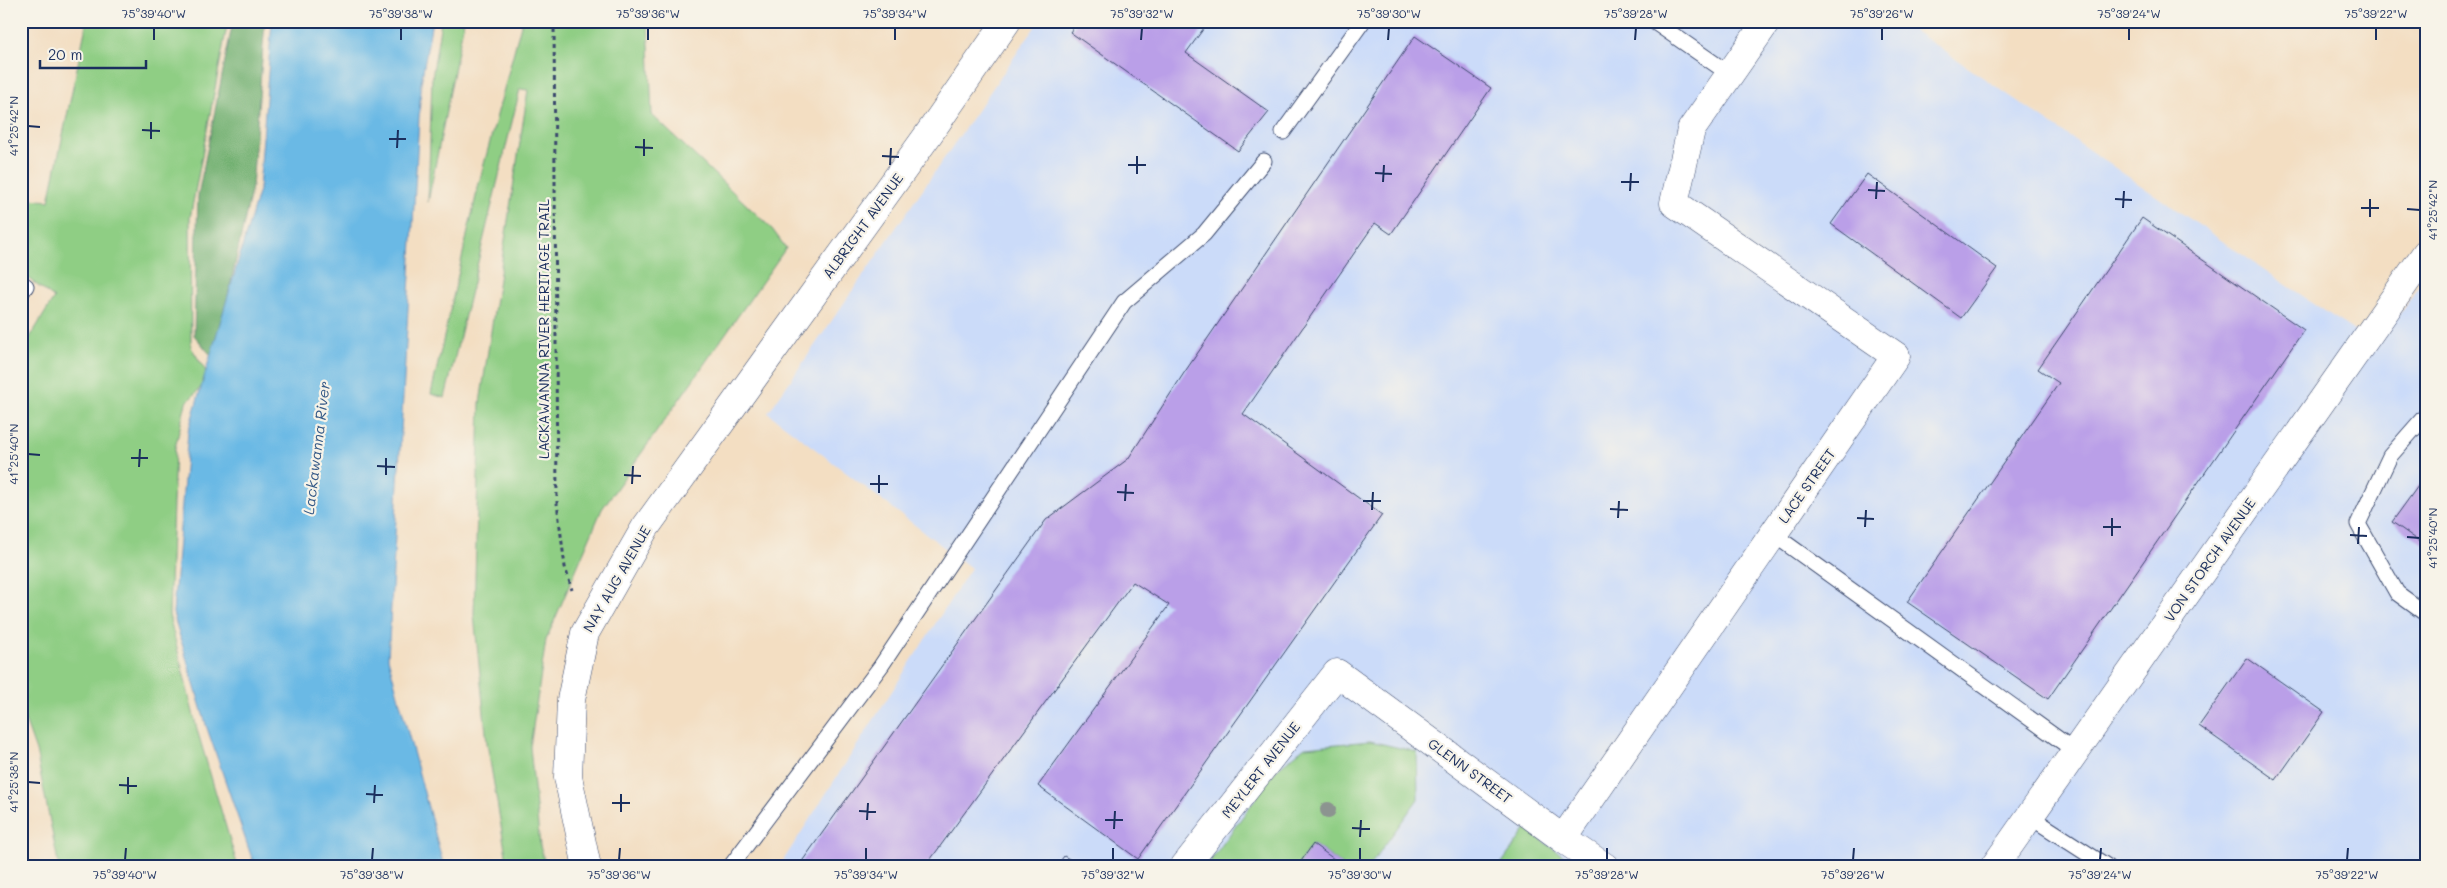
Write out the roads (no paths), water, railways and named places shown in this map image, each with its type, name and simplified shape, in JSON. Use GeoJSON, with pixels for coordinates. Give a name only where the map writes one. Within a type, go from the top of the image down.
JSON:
{"type":"FeatureCollection","features":[{"type":"Feature","properties":{"kind":"street","name":"ALBRIGHT AVENUE"},"geometry":{"type":"LineString","coordinates":[[717,430],[1007,21]]}},
{"type":"Feature","properties":{"kind":"street"},"geometry":{"type":"LineString","coordinates":[[1731,75],[1767,21]]}},
{"type":"Feature","properties":{"kind":"street","name":"LACE STREET"},"geometry":{"type":"LineString","coordinates":[[1563,839],[1896,356],[1674,203],[1692,130],[1731,75]]}},
{"type":"Feature","properties":{"kind":"street","name":"VON STORCH AVENUE"},"geometry":{"type":"LineString","coordinates":[[1994,867],[2426,254]]}},
{"type":"Feature","properties":{"kind":"street","name":"NAY AUG AVENUE"},"geometry":{"type":"LineString","coordinates":[[587,867],[568,778],[570,700],[585,633],[645,528],[717,430]]}},
{"type":"Feature","properties":{"kind":"street","name":"GLENN STREET"},"geometry":{"type":"LineString","coordinates":[[1338,673],[1563,839],[1605,867]]}},
{"type":"Feature","properties":{"kind":"street","name":"MEYLERT AVENUE"},"geometry":{"type":"LineString","coordinates":[[1184,867],[1338,673]]}},
{"type":"Feature","properties":{"kind":"lane"},"geometry":{"type":"LineString","coordinates":[[1283,132],[1363,21]]}},
{"type":"Feature","properties":{"kind":"lane"},"geometry":{"type":"LineString","coordinates":[[1653,21],[1731,75]]}},
{"type":"Feature","properties":{"kind":"lane"},"geometry":{"type":"LineString","coordinates":[[730,867],[881,666],[1124,302],[1204,234],[1264,161]]}},
{"type":"Feature","properties":{"kind":"lane"},"geometry":{"type":"LineString","coordinates":[[2426,415],[2390,456],[2358,524],[2397,593],[2426,614]]}},
{"type":"Feature","properties":{"kind":"lane"},"geometry":{"type":"LineString","coordinates":[[1773,534],[2075,751]]}},
{"type":"Feature","properties":{"kind":"lane"},"geometry":{"type":"LineString","coordinates":[[2029,816],[2108,867]]}},
{"type":"Feature","properties":{"kind":"water","name":"Lackawanna River"},"geometry":{"type":"Polygon","coordinates":[[[272,21],[432,21],[421,83],[388,658],[444,867],[255,867],[207,728],[173,613],[188,432],[259,190],[272,21]]]}}]}
